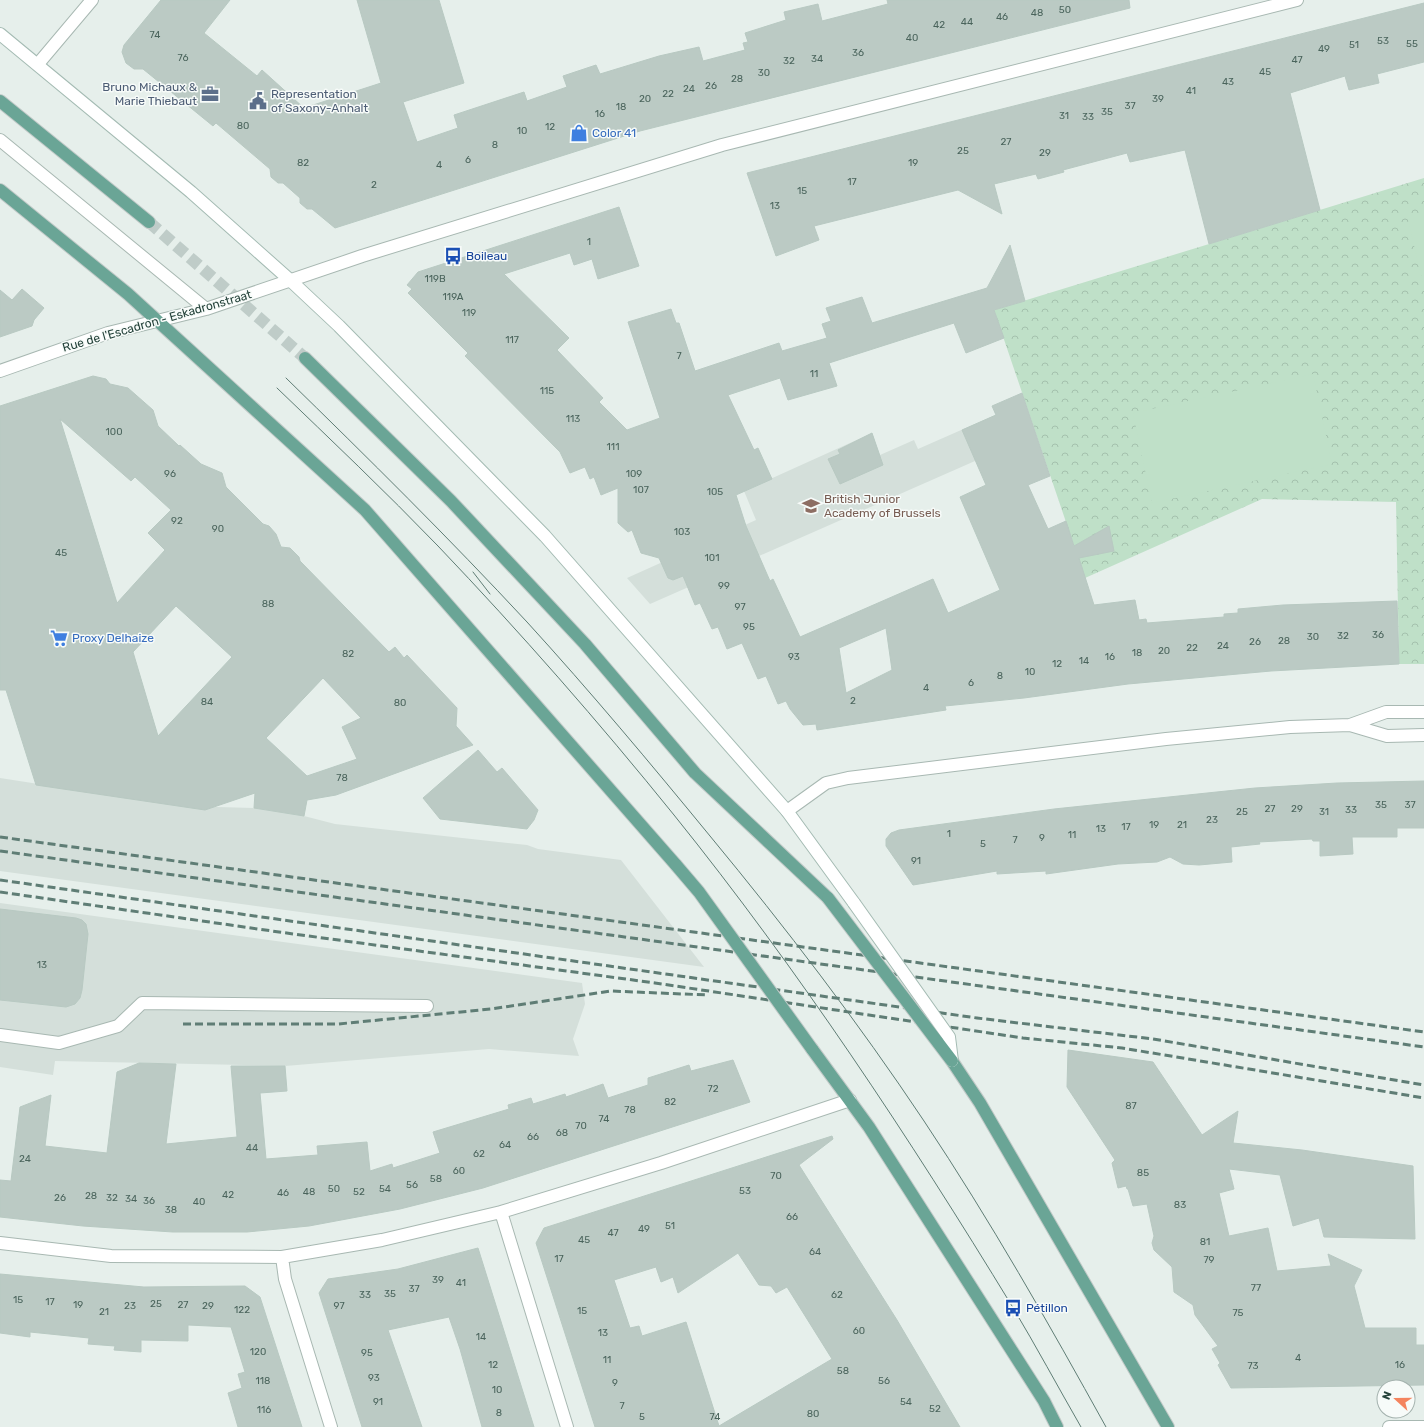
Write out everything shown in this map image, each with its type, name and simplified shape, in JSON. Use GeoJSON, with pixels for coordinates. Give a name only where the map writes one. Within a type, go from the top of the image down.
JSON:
{"type":"FeatureCollection","features":[{"type":"Feature","properties":{"kind":"main road"},"geometry":{"type":"LineString","coordinates":[[0,102],[149,222]]}},
{"type":"Feature","properties":{"kind":"main road"},"geometry":{"type":"LineString","coordinates":[[0,190],[159,321],[365,510],[676,865],[699,892],[869,1127],[1040,1394],[1057,1427]]}},
{"type":"Feature","properties":{"kind":"main road"},"geometry":{"type":"LineString","coordinates":[[305,358],[451,501],[553,609],[585,644],[695,773],[828,898],[952,1061],[980,1103],[1083,1278],[1168,1427]]}},
{"type":"Feature","properties":{"kind":"street"},"geometry":{"type":"LineString","coordinates":[[38,64],[92,0]]}},
{"type":"Feature","properties":{"kind":"street","name":"Rue de l'Escadron - Eskadronstraat"},"geometry":{"type":"LineString","coordinates":[[0,371],[108,333],[206,309],[362,256],[722,145],[1297,0]]}},
{"type":"Feature","properties":{"kind":"street"},"geometry":{"type":"LineString","coordinates":[[0,34],[191,192],[292,281],[339,326],[545,536],[787,811],[949,1037],[952,1061]]}},
{"type":"Feature","properties":{"kind":"street"},"geometry":{"type":"LineString","coordinates":[[0,140],[206,309]]}},
{"type":"Feature","properties":{"kind":"street"},"geometry":{"type":"LineString","coordinates":[[787,811],[826,784],[848,778],[1042,756],[1166,739],[1290,727],[1350,725],[1386,712],[1424,712]]}},
{"type":"Feature","properties":{"kind":"street"},"geometry":{"type":"LineString","coordinates":[[1350,725],[1386,736],[1424,735]]}},
{"type":"Feature","properties":{"kind":"street"},"geometry":{"type":"LineString","coordinates":[[0,1035],[59,1042],[118,1026],[142,1003],[427,1006]]}},
{"type":"Feature","properties":{"kind":"street"},"geometry":{"type":"LineString","coordinates":[[0,1243],[111,1256],[282,1257],[382,1240],[500,1212],[661,1163],[850,1100]]}},
{"type":"Feature","properties":{"kind":"street"},"geometry":{"type":"LineString","coordinates":[[500,1212],[567,1427]]}},
{"type":"Feature","properties":{"kind":"street"},"geometry":{"type":"LineString","coordinates":[[282,1257],[285,1279],[331,1427]]}},
{"type":"Feature","properties":{"kind":"street"},"geometry":{"type":"LineString","coordinates":[[1389,1427],[1424,1427]]}},
{"type":"Feature","properties":{"kind":"shaded area","name":"British Junior Academy of Brussels"},"geometry":{"type":"Polygon","coordinates":[[[1025,402],[975,461],[650,604],[627,578],[756,520],[744,491],[872,433],[880,455],[914,440],[918,449],[1025,402]]]}},
{"type":"Feature","properties":{"kind":"shaded area"},"geometry":{"type":"Polygon","coordinates":[[[0,778],[180,806],[254,808],[304,816],[335,824],[527,845],[538,849],[621,860],[704,967],[0,871],[0,778]]]}},
{"type":"Feature","properties":{"kind":"shaded area"},"geometry":{"type":"Polygon","coordinates":[[[0,903],[582,983],[585,1004],[573,1039],[579,1056],[489,1049],[285,1066],[55,1061],[53,1075],[0,1067],[0,903]]]}},
{"type":"Feature","properties":{"kind":"green space"},"geometry":{"type":"Polygon","coordinates":[[[1424,178],[1424,664],[1399,664],[1396,502],[1262,499],[1085,578],[994,310],[1424,178]]]}},
{"type":"Feature","properties":{"kind":"green space"},"geometry":{"type":"Polygon","coordinates":[[[1424,216],[1424,287],[1408,220],[1424,216]]]}},
{"type":"Feature","properties":{"kind":"green space"},"geometry":{"type":"Polygon","coordinates":[[[1313,374],[1332,464],[1152,503],[1133,413],[1313,374]]]}},
{"type":"Feature","properties":{"kind":"building"},"geometry":{"type":"Polygon","coordinates":[[[161,0],[230,0],[204,33],[257,76],[262,70],[304,108],[381,83],[357,0],[439,0],[464,83],[403,102],[417,142],[458,128],[454,115],[524,92],[527,101],[567,87],[563,76],[596,65],[600,74],[659,56],[699,47],[703,61],[745,50],[743,43],[748,42],[745,33],[786,20],[784,12],[818,4],[822,21],[888,4],[887,0],[1129,0],[1130,8],[640,131],[335,228],[312,209],[307,209],[300,203],[300,198],[283,183],[278,183],[271,177],[270,169],[216,123],[213,126],[143,69],[134,69],[126,63],[122,52],[124,45],[161,0]]]}},
{"type":"Feature","properties":{"kind":"building"},"geometry":{"type":"Polygon","coordinates":[[[1424,3],[1424,62],[1377,74],[1379,83],[1349,90],[1345,76],[1290,93],[1320,210],[1209,244],[1185,150],[1130,162],[1127,153],[1063,170],[1064,172],[1038,179],[1036,174],[994,184],[1002,214],[958,190],[814,226],[819,240],[776,256],[747,173],[1424,3]]]}},
{"type":"Feature","properties":{"kind":"building"},"geometry":{"type":"Polygon","coordinates":[[[619,207],[639,266],[598,279],[592,259],[574,265],[570,253],[504,274],[569,338],[557,350],[603,398],[599,402],[627,430],[660,418],[628,322],[671,309],[676,323],[679,323],[695,371],[779,343],[782,351],[827,338],[822,324],[831,321],[826,308],[862,297],[872,323],[987,288],[1010,245],[1025,301],[994,310],[1004,338],[966,353],[954,323],[829,363],[837,386],[788,400],[780,378],[728,395],[754,450],[758,448],[772,479],[736,495],[746,526],[770,581],[773,579],[800,637],[933,579],[948,613],[1000,590],[960,497],[986,485],[962,430],[996,415],[992,406],[1022,393],[1050,476],[1028,485],[1048,529],[1066,521],[1074,546],[1109,526],[1114,551],[1079,558],[1094,605],[1135,600],[1139,620],[1146,619],[1147,623],[1224,617],[1224,614],[1238,613],[1238,609],[1283,605],[1397,601],[1399,664],[1271,671],[1128,684],[1024,698],[945,706],[946,710],[817,730],[816,724],[803,725],[790,709],[786,701],[778,704],[766,676],[758,679],[742,643],[727,649],[718,627],[712,629],[700,603],[695,605],[683,576],[673,580],[668,578],[659,558],[641,553],[632,530],[628,532],[618,523],[618,488],[601,495],[594,477],[590,479],[585,467],[570,473],[560,452],[465,356],[468,353],[408,293],[412,289],[407,285],[418,272],[619,207]],[[886,628],[839,648],[846,693],[892,670],[886,628]]]}},
{"type":"Feature","properties":{"kind":"building"},"geometry":{"type":"Polygon","coordinates":[[[22,289],[44,308],[34,320],[32,326],[0,337],[0,290],[12,300],[22,289]]]}},
{"type":"Feature","properties":{"kind":"building"},"geometry":{"type":"Polygon","coordinates":[[[93,376],[106,379],[110,384],[128,388],[153,410],[158,426],[179,446],[180,445],[201,464],[222,473],[226,487],[263,524],[269,526],[276,534],[281,547],[290,548],[299,557],[300,561],[389,652],[395,647],[404,658],[407,655],[457,708],[456,726],[473,745],[336,795],[307,800],[304,816],[254,808],[255,793],[205,810],[36,785],[6,690],[0,690],[0,406],[93,376]],[[60,419],[117,603],[165,550],[148,533],[171,510],[135,477],[131,481],[60,419]],[[176,606],[133,652],[158,736],[232,657],[176,606]],[[323,678],[266,738],[307,776],[357,759],[342,727],[361,718],[323,678]]]}},
{"type":"Feature","properties":{"kind":"building"},"geometry":{"type":"Polygon","coordinates":[[[872,433],[883,465],[840,484],[828,459],[840,454],[838,450],[872,433]]]}},
{"type":"Feature","properties":{"kind":"building"},"geometry":{"type":"Polygon","coordinates":[[[478,750],[497,772],[502,768],[538,810],[534,820],[527,829],[440,819],[423,798],[478,750]]]}},
{"type":"Feature","properties":{"kind":"building"},"geometry":{"type":"Polygon","coordinates":[[[1424,781],[1424,828],[1397,828],[1397,837],[1352,837],[1353,854],[1320,856],[1320,841],[1313,841],[1312,839],[1259,842],[1260,844],[1231,847],[1232,862],[1199,865],[1183,864],[1170,857],[1157,862],[1118,864],[1046,874],[1046,871],[997,874],[997,871],[913,885],[886,846],[886,839],[891,833],[899,830],[1054,809],[1255,788],[1337,783],[1424,781]]]}},
{"type":"Feature","properties":{"kind":"building"},"geometry":{"type":"Polygon","coordinates":[[[0,909],[76,918],[82,920],[86,924],[88,934],[82,990],[80,998],[75,1004],[66,1007],[0,1000],[0,909]]]}},
{"type":"Feature","properties":{"kind":"building"},"geometry":{"type":"Polygon","coordinates":[[[1068,1050],[1153,1062],[1202,1135],[1238,1111],[1233,1143],[1302,1150],[1413,1166],[1415,1239],[1324,1237],[1319,1218],[1293,1226],[1280,1175],[1229,1169],[1234,1189],[1219,1193],[1229,1236],[1268,1228],[1277,1271],[1331,1266],[1328,1254],[1362,1270],[1354,1286],[1365,1328],[1416,1328],[1416,1345],[1424,1345],[1424,1385],[1416,1385],[1416,1379],[1376,1379],[1376,1386],[1231,1388],[1218,1365],[1220,1363],[1212,1349],[1218,1346],[1195,1315],[1193,1305],[1174,1292],[1172,1267],[1154,1250],[1152,1243],[1154,1236],[1147,1204],[1133,1206],[1126,1186],[1118,1188],[1112,1163],[1115,1160],[1067,1087],[1068,1050]]]}},
{"type":"Feature","properties":{"kind":"building"},"geometry":{"type":"Polygon","coordinates":[[[733,1060],[750,1102],[483,1188],[400,1209],[309,1226],[247,1232],[173,1232],[83,1226],[0,1217],[0,1180],[11,1181],[20,1107],[51,1095],[45,1146],[107,1153],[117,1072],[139,1063],[176,1064],[166,1144],[237,1137],[231,1066],[285,1066],[287,1091],[260,1093],[266,1159],[318,1155],[317,1146],[367,1142],[370,1171],[392,1164],[393,1168],[440,1153],[433,1132],[509,1109],[508,1105],[531,1098],[533,1104],[565,1094],[566,1097],[603,1084],[608,1098],[648,1085],[648,1078],[689,1065],[691,1071],[733,1060]]]}},
{"type":"Feature","properties":{"kind":"building"},"geometry":{"type":"Polygon","coordinates":[[[832,1136],[833,1139],[799,1165],[897,1320],[960,1427],[595,1427],[536,1243],[544,1228],[832,1136]],[[738,1253],[678,1293],[673,1277],[661,1282],[656,1267],[614,1280],[630,1328],[639,1326],[642,1336],[686,1322],[719,1426],[832,1359],[787,1287],[776,1293],[771,1286],[759,1285],[738,1253]]]}},
{"type":"Feature","properties":{"kind":"building"},"geometry":{"type":"Polygon","coordinates":[[[478,1248],[534,1427],[482,1427],[460,1349],[449,1317],[388,1330],[422,1427],[362,1427],[319,1293],[328,1279],[398,1269],[478,1248]]]}},
{"type":"Feature","properties":{"kind":"building"},"geometry":{"type":"Polygon","coordinates":[[[0,1274],[144,1287],[245,1286],[260,1297],[302,1427],[238,1427],[228,1393],[242,1388],[238,1374],[245,1372],[231,1327],[188,1325],[188,1341],[141,1340],[141,1352],[114,1350],[115,1346],[88,1344],[89,1338],[30,1332],[30,1337],[0,1333],[0,1274]]]}},
{"type":"Feature","properties":{"kind":"tunnel"},"geometry":{"type":"LineString","coordinates":[[149,222],[305,358]]}},
{"type":"Feature","properties":{"kind":"tram line"},"geometry":{"type":"LineString","coordinates":[[286,378],[438,529],[551,648],[665,782],[794,941],[899,1084],[948,1158],[1018,1272],[1106,1427]]}},
{"type":"Feature","properties":{"kind":"tram line"},"geometry":{"type":"LineString","coordinates":[[277,388],[438,546],[499,611],[617,746],[720,873],[808,993],[892,1117],[1012,1306],[1081,1427]]}},
{"type":"Feature","properties":{"kind":"tram line"},"geometry":{"type":"LineString","coordinates":[[473,572],[490,594]]}},
{"type":"Feature","properties":{"kind":"railway"},"geometry":{"type":"LineString","coordinates":[[0,837],[1424,1032]]}},
{"type":"Feature","properties":{"kind":"railway"},"geometry":{"type":"LineString","coordinates":[[0,851],[1424,1047]]}},
{"type":"Feature","properties":{"kind":"railway"},"geometry":{"type":"LineString","coordinates":[[0,880],[977,1018],[1153,1039],[1424,1085]]}},
{"type":"Feature","properties":{"kind":"railway"},"geometry":{"type":"LineString","coordinates":[[0,892],[279,932],[655,983],[1023,1038],[1122,1048],[1424,1098]]}},
{"type":"Feature","properties":{"kind":"railway"},"geometry":{"type":"LineString","coordinates":[[183,1024],[338,1024],[491,1009],[611,991],[708,995]]}},
{"type":"Feature","properties":{"kind":"place","name":"Bruno Michaux & Marie Thiebaut"},"geometry":{"type":"Point","coordinates":[210,94]}},
{"type":"Feature","properties":{"kind":"place","name":"Representation of Saxony-Anhalt"},"geometry":{"type":"Point","coordinates":[258,101]}},
{"type":"Feature","properties":{"kind":"place","name":"Color 41"},"geometry":{"type":"Point","coordinates":[579,133]}},
{"type":"Feature","properties":{"kind":"place","name":"Boileau"},"geometry":{"type":"Point","coordinates":[453,256]}},
{"type":"Feature","properties":{"kind":"place","name":"British Junior Academy of Brussels"},"geometry":{"type":"Point","coordinates":[811,506]}},
{"type":"Feature","properties":{"kind":"place","name":"Proxy Delhaize"},"geometry":{"type":"Point","coordinates":[59,638]}},
{"type":"Feature","properties":{"kind":"place","name":"Pétillon"},"geometry":{"type":"Point","coordinates":[1013,1308]}}]}
